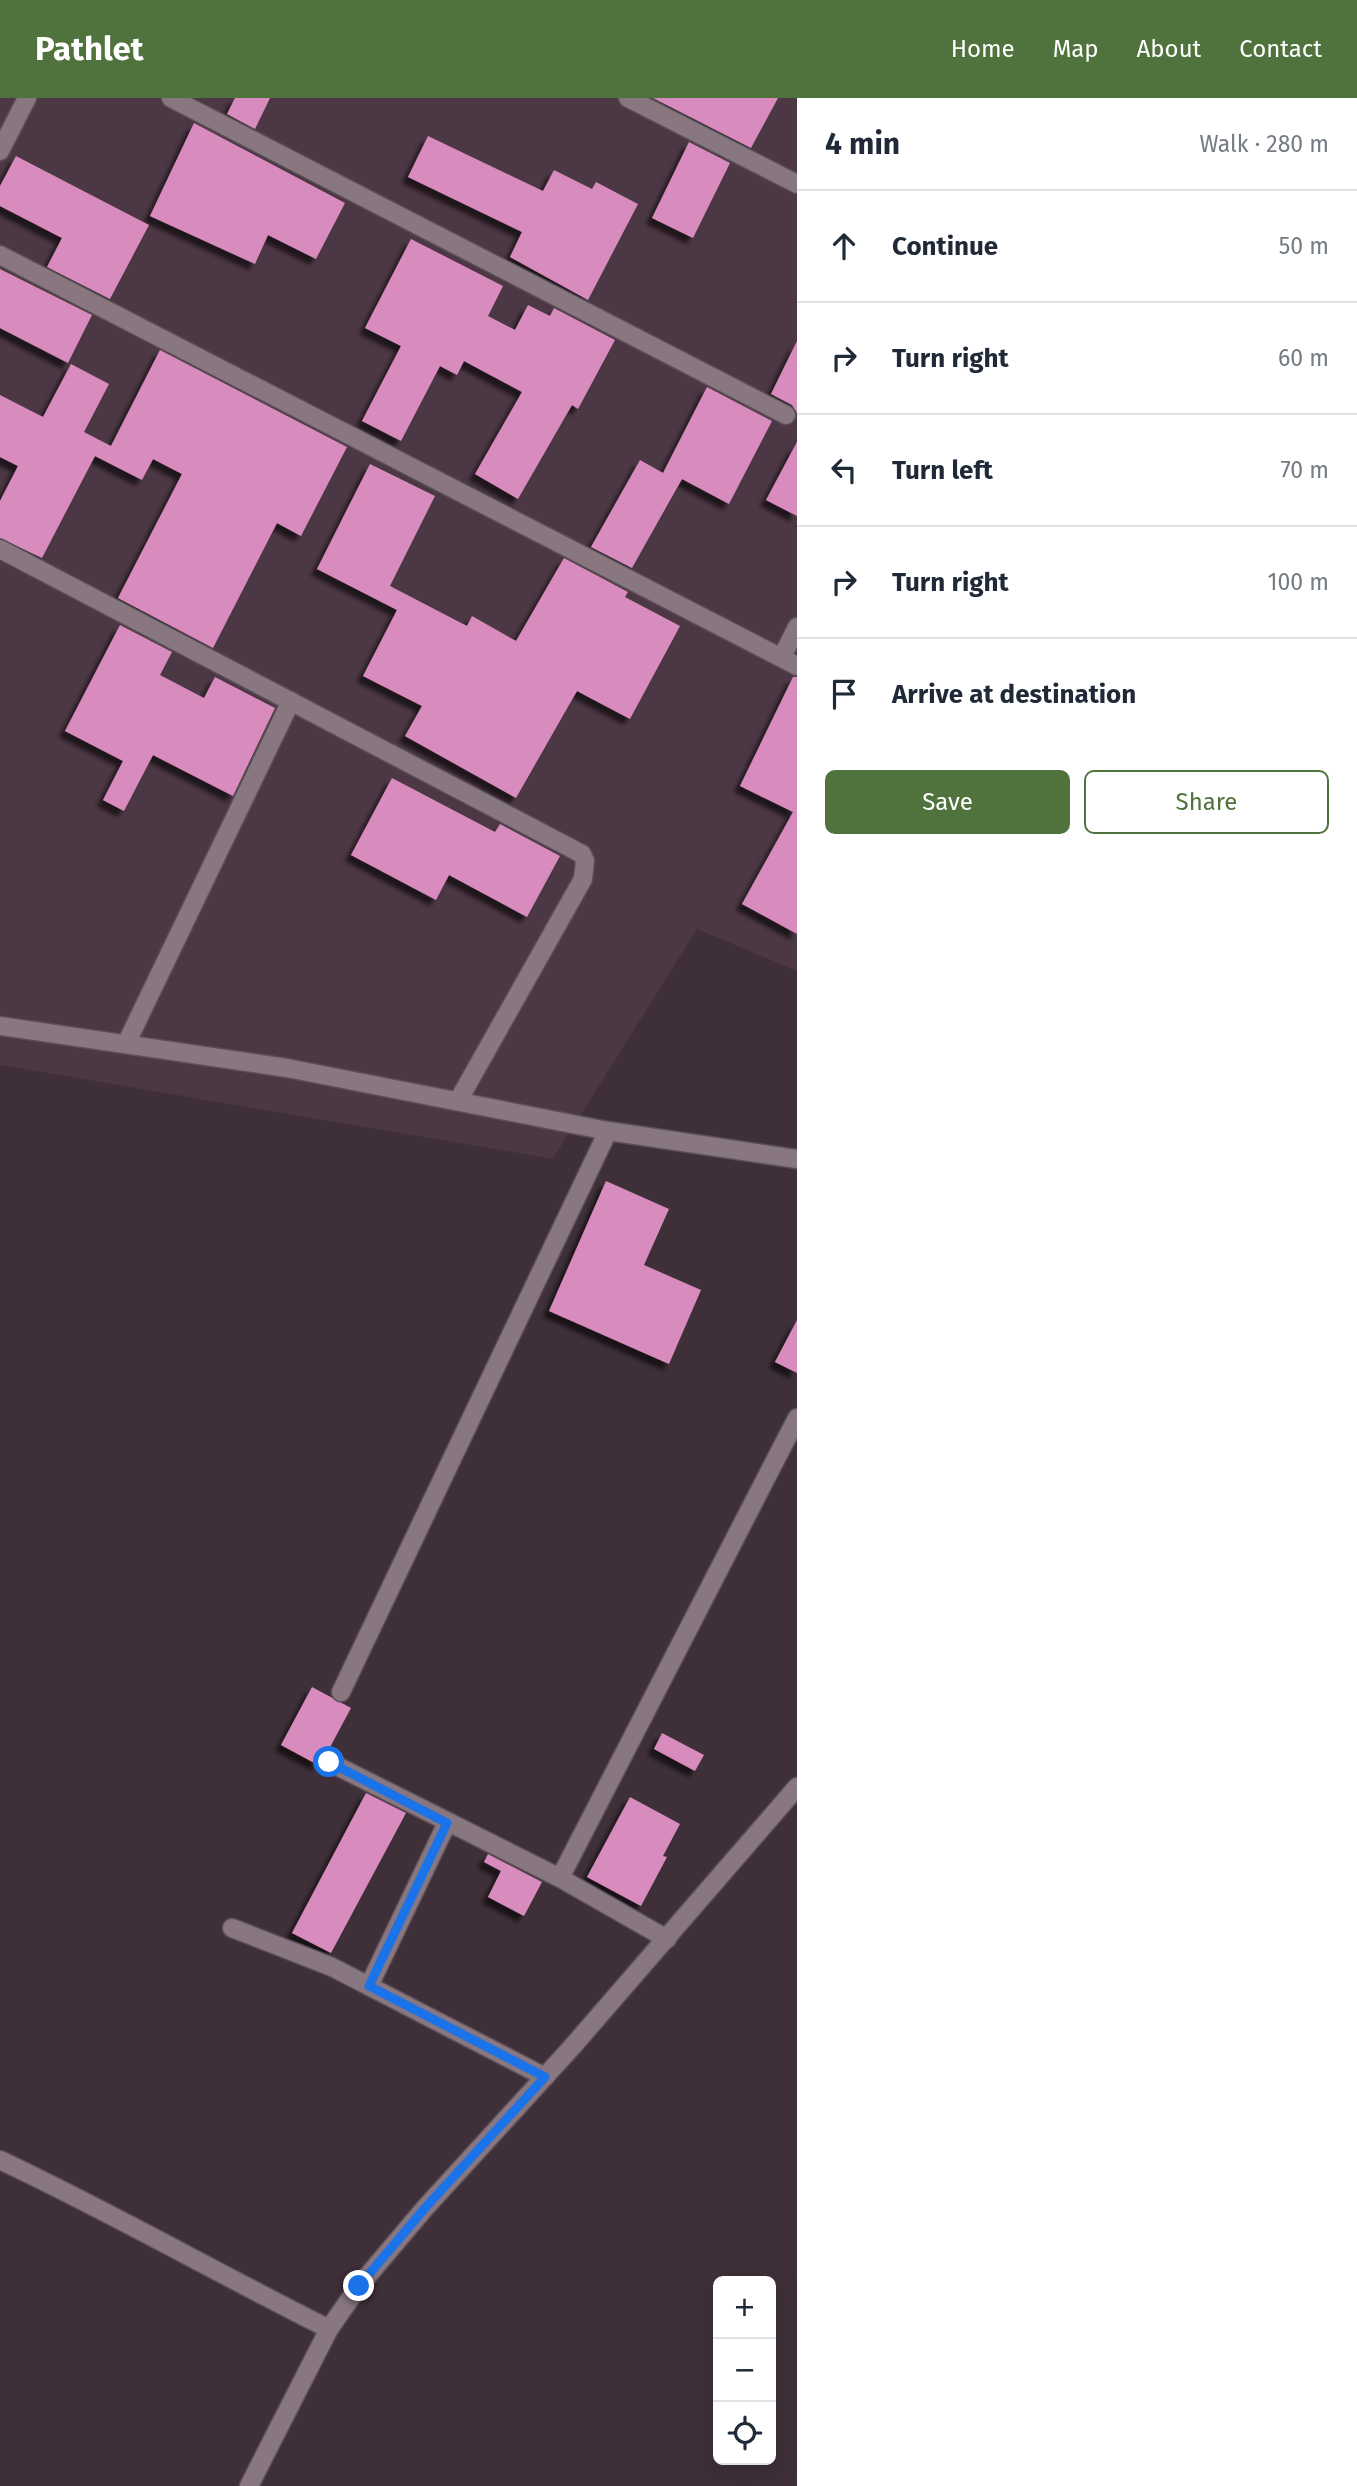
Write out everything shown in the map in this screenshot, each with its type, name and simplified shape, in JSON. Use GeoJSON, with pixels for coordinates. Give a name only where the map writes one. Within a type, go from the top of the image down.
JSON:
{"type":"FeatureCollection","features":[{"type":"Feature","properties":{"kind":"street"},"geometry":{"type":"LineString","coordinates":[[0,151],[27,98]]}},
{"type":"Feature","properties":{"kind":"street"},"geometry":{"type":"LineString","coordinates":[[171,98],[206,106],[374,206],[786,415]]}},
{"type":"Feature","properties":{"kind":"street"},"geometry":{"type":"LineString","coordinates":[[628,98],[797,184]]}},
{"type":"Feature","properties":{"kind":"street"},"geometry":{"type":"LineString","coordinates":[[0,255],[789,662],[797,627]]}},
{"type":"Feature","properties":{"kind":"street"},"geometry":{"type":"LineString","coordinates":[[0,549],[576,849],[585,862],[583,879],[457,1101]]}},
{"type":"Feature","properties":{"kind":"street"},"geometry":{"type":"LineString","coordinates":[[127,1044],[291,701]]}},
{"type":"Feature","properties":{"kind":"street"},"geometry":{"type":"LineString","coordinates":[[0,1026],[286,1068],[608,1131],[797,1159]]}},
{"type":"Feature","properties":{"kind":"street"},"geometry":{"type":"LineString","coordinates":[[341,1692],[608,1131]]}},
{"type":"Feature","properties":{"kind":"street"},"geometry":{"type":"LineString","coordinates":[[560,1878],[797,1418]]}},
{"type":"Feature","properties":{"kind":"street"},"geometry":{"type":"LineString","coordinates":[[329,1762],[560,1878],[667,1939]]}},
{"type":"Feature","properties":{"kind":"street"},"geometry":{"type":"LineString","coordinates":[[248,2486],[330,2329],[359,2286],[418,2216],[667,1939],[797,1787]]}},
{"type":"Feature","properties":{"kind":"street"},"geometry":{"type":"LineString","coordinates":[[369,1986],[447,1823]]}},
{"type":"Feature","properties":{"kind":"street"},"geometry":{"type":"LineString","coordinates":[[232,1928],[324,1964],[545,2077]]}},
{"type":"Feature","properties":{"kind":"street"},"geometry":{"type":"LineString","coordinates":[[0,2160],[160,2239],[211,2270],[330,2329]]}},
{"type":"Feature","properties":{"kind":"shaded area"},"geometry":{"type":"Polygon","coordinates":[[[0,98],[797,98],[797,971],[697,929],[553,1159],[0,1065],[0,98]]]}},
{"type":"Feature","properties":{"kind":"building"},"geometry":{"type":"Polygon","coordinates":[[[235,98],[270,98],[255,129],[227,114],[235,98]]]}},
{"type":"Feature","properties":{"kind":"building"},"geometry":{"type":"Polygon","coordinates":[[[653,98],[778,98],[751,148],[653,98]]]}},
{"type":"Feature","properties":{"kind":"building"},"geometry":{"type":"Polygon","coordinates":[[[194,123],[345,203],[316,259],[268,235],[255,264],[150,216],[194,123]]]}},
{"type":"Feature","properties":{"kind":"building"},"geometry":{"type":"Polygon","coordinates":[[[428,136],[543,191],[554,170],[592,189],[596,182],[638,204],[588,300],[510,257],[522,232],[408,177],[428,136]]]}},
{"type":"Feature","properties":{"kind":"building"},"geometry":{"type":"Polygon","coordinates":[[[689,142],[730,163],[693,238],[652,218],[689,142]]]}},
{"type":"Feature","properties":{"kind":"building"},"geometry":{"type":"Polygon","coordinates":[[[16,156],[149,225],[110,299],[47,267],[62,238],[0,206],[0,186],[16,156]]]}},
{"type":"Feature","properties":{"kind":"building"},"geometry":{"type":"Polygon","coordinates":[[[411,239],[503,286],[488,316],[515,330],[528,305],[550,316],[554,308],[615,340],[578,409],[572,405],[518,499],[475,474],[522,392],[464,361],[457,375],[440,366],[401,441],[362,421],[401,346],[365,328],[411,239]]]}},
{"type":"Feature","properties":{"kind":"building"},"geometry":{"type":"Polygon","coordinates":[[[0,269],[92,315],[68,363],[0,328],[0,269]]]}},
{"type":"Feature","properties":{"kind":"building"},"geometry":{"type":"Polygon","coordinates":[[[797,341],[797,413],[792,405],[771,394],[797,341]]]}},
{"type":"Feature","properties":{"kind":"building"},"geometry":{"type":"Polygon","coordinates":[[[160,350],[347,447],[301,536],[277,523],[213,648],[118,598],[182,474],[153,459],[142,480],[95,456],[42,558],[0,538],[0,501],[18,466],[0,457],[0,395],[43,417],[71,364],[109,384],[84,432],[111,446],[160,350]]]}},
{"type":"Feature","properties":{"kind":"building"},"geometry":{"type":"Polygon","coordinates":[[[707,387],[772,421],[729,504],[682,479],[632,568],[591,547],[640,460],[663,473],[707,387]]]}},
{"type":"Feature","properties":{"kind":"building"},"geometry":{"type":"Polygon","coordinates":[[[797,442],[797,516],[766,500],[797,442]]]}},
{"type":"Feature","properties":{"kind":"building"},"geometry":{"type":"Polygon","coordinates":[[[370,464],[435,496],[390,586],[467,626],[472,616],[516,641],[564,558],[628,592],[625,597],[680,626],[630,719],[577,691],[516,798],[405,736],[422,706],[363,676],[397,610],[317,569],[370,464]]]}},
{"type":"Feature","properties":{"kind":"building"},"geometry":{"type":"Polygon","coordinates":[[[120,625],[172,652],[160,675],[204,698],[215,677],[275,708],[233,796],[153,755],[124,811],[103,800],[123,761],[65,731],[120,625]]]}},
{"type":"Feature","properties":{"kind":"building"},"geometry":{"type":"Polygon","coordinates":[[[793,677],[797,677],[797,934],[742,904],[793,812],[740,786],[793,677]]]}},
{"type":"Feature","properties":{"kind":"building"},"geometry":{"type":"Polygon","coordinates":[[[392,778],[495,832],[500,824],[560,856],[527,917],[449,875],[436,900],[351,855],[392,778]]]}},
{"type":"Feature","properties":{"kind":"building"},"geometry":{"type":"Polygon","coordinates":[[[606,1181],[669,1209],[644,1265],[701,1290],[669,1364],[549,1311],[606,1181]]]}},
{"type":"Feature","properties":{"kind":"building"},"geometry":{"type":"Polygon","coordinates":[[[797,1320],[797,1373],[775,1362],[797,1320]]]}},
{"type":"Feature","properties":{"kind":"building"},"geometry":{"type":"Polygon","coordinates":[[[312,1687],[351,1708],[328,1751],[319,1756],[318,1765],[281,1745],[312,1687]]]}},
{"type":"Feature","properties":{"kind":"building"},"geometry":{"type":"Polygon","coordinates":[[[662,1733],[704,1755],[695,1771],[654,1749],[662,1733]]]}},
{"type":"Feature","properties":{"kind":"building"},"geometry":{"type":"Polygon","coordinates":[[[366,1793],[406,1813],[331,1953],[292,1933],[366,1793]]]}},
{"type":"Feature","properties":{"kind":"building"},"geometry":{"type":"Polygon","coordinates":[[[630,1797],[680,1824],[663,1856],[667,1857],[641,1906],[587,1877],[630,1797]]]}},
{"type":"Feature","properties":{"kind":"building"},"geometry":{"type":"Polygon","coordinates":[[[488,1854],[542,1882],[524,1916],[488,1897],[501,1871],[484,1862],[488,1854]]]}},
{"type":"Feature","properties":{"kind":"route"},"geometry":{"type":"LineString","coordinates":[[329,1762],[447,1823],[369,1986],[545,2077],[425,2208],[359,2286]]}}]}
